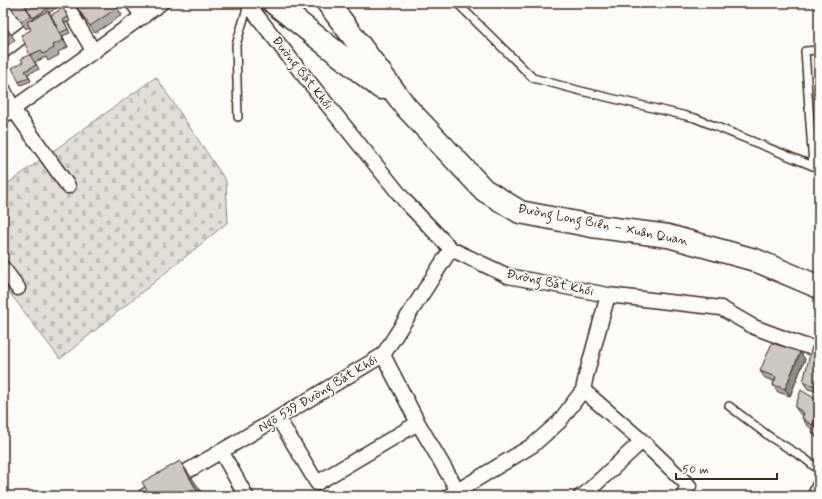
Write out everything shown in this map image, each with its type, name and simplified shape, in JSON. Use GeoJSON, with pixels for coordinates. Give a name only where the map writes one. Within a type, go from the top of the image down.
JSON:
{"type":"FeatureCollection","features":[{"type":"Feature","properties":{"kind":"main road"},"geometry":{"type":"LineString","coordinates":[[274,3],[406,108]]}},
{"type":"Feature","properties":{"kind":"main road","name":"Đường Long Biên – Xuân Quan"},"geometry":{"type":"LineString","coordinates":[[328,3],[406,108],[484,190],[520,212],[592,226],[668,236],[755,260],[819,287]]}},
{"type":"Feature","properties":{"kind":"street"},"geometry":{"type":"LineString","coordinates":[[3,51],[65,3],[94,52]]}},
{"type":"Feature","properties":{"kind":"street"},"geometry":{"type":"LineString","coordinates":[[133,3],[143,17]]}},
{"type":"Feature","properties":{"kind":"street"},"geometry":{"type":"LineString","coordinates":[[8,113],[162,3]]}},
{"type":"Feature","properties":{"kind":"street","name":"Đường Bát Khối"},"geometry":{"type":"LineString","coordinates":[[248,4],[405,201],[451,249],[508,276],[608,295],[721,308],[754,327],[802,346],[819,349]]}},
{"type":"Feature","properties":{"kind":"street"},"geometry":{"type":"LineString","coordinates":[[3,88],[8,113],[68,186]]}},
{"type":"Feature","properties":{"kind":"street","name":"Ngõ 539 Đường Bát Khối"},"geometry":{"type":"LineString","coordinates":[[145,496],[383,355],[451,249]]}},
{"type":"Feature","properties":{"kind":"street"},"geometry":{"type":"LineString","coordinates":[[3,268],[18,288]]}},
{"type":"Feature","properties":{"kind":"street"},"geometry":{"type":"LineString","coordinates":[[383,355],[456,494],[533,445],[559,422],[583,390],[608,295]]}},
{"type":"Feature","properties":{"kind":"street"},"geometry":{"type":"LineString","coordinates":[[583,390],[642,441],[689,486],[683,496]]}},
{"type":"Feature","properties":{"kind":"street"},"geometry":{"type":"LineString","coordinates":[[278,418],[317,483],[418,423]]}},
{"type":"Feature","properties":{"kind":"street"},"geometry":{"type":"LineString","coordinates":[[581,496],[642,441]]}},
{"type":"Feature","properties":{"kind":"street"},"geometry":{"type":"LineString","coordinates":[[221,452],[246,496]]}},
{"type":"Feature","properties":{"kind":"street"},"geometry":{"type":"LineString","coordinates":[[815,496],[819,486]]}},
{"type":"Feature","properties":{"kind":"lane"},"geometry":{"type":"LineString","coordinates":[[457,3],[533,78],[695,118],[816,166],[805,51],[819,50]]}},
{"type":"Feature","properties":{"kind":"lane"},"geometry":{"type":"LineString","coordinates":[[238,117],[236,45],[248,4]]}},
{"type":"Feature","properties":{"kind":"lane"},"geometry":{"type":"LineString","coordinates":[[729,406],[770,437],[804,458],[819,470]]}},
{"type":"Feature","properties":{"kind":"green space"},"geometry":{"type":"Polygon","coordinates":[[[156,77],[226,181],[228,222],[60,359],[3,284],[3,187],[156,77]]]}},
{"type":"Feature","properties":{"kind":"building"},"geometry":{"type":"Polygon","coordinates":[[[8,3],[26,3],[24,4],[31,15],[21,22],[8,3]]]}},
{"type":"Feature","properties":{"kind":"building"},"geometry":{"type":"Polygon","coordinates":[[[33,3],[49,3],[51,6],[33,18],[26,8],[33,3]]]}},
{"type":"Feature","properties":{"kind":"building"},"geometry":{"type":"Polygon","coordinates":[[[74,3],[113,3],[117,8],[90,26],[74,3]]]}},
{"type":"Feature","properties":{"kind":"building"},"geometry":{"type":"Polygon","coordinates":[[[63,8],[68,17],[63,20],[68,29],[60,33],[51,15],[63,8]]]}},
{"type":"Feature","properties":{"kind":"building"},"geometry":{"type":"Polygon","coordinates":[[[48,11],[63,40],[53,45],[54,48],[43,54],[41,50],[30,55],[21,35],[31,30],[27,22],[48,11]]]}},
{"type":"Feature","properties":{"kind":"building"},"geometry":{"type":"Polygon","coordinates":[[[3,23],[10,33],[3,38],[3,23]]]}},
{"type":"Feature","properties":{"kind":"building"},"geometry":{"type":"Polygon","coordinates":[[[31,54],[30,55],[36,65],[25,71],[29,77],[19,82],[12,68],[23,62],[21,59],[31,54]]]}},
{"type":"Feature","properties":{"kind":"building"},"geometry":{"type":"Polygon","coordinates":[[[772,343],[800,352],[785,389],[773,385],[776,377],[760,371],[772,343]]]}},
{"type":"Feature","properties":{"kind":"building"},"geometry":{"type":"Polygon","coordinates":[[[812,346],[819,347],[819,387],[803,382],[812,346]]]}},
{"type":"Feature","properties":{"kind":"building"},"geometry":{"type":"Polygon","coordinates":[[[801,390],[819,401],[819,411],[812,425],[802,418],[804,413],[795,407],[801,390]]]}},
{"type":"Feature","properties":{"kind":"building"},"geometry":{"type":"Polygon","coordinates":[[[819,421],[819,439],[812,432],[819,421]]]}},
{"type":"Feature","properties":{"kind":"building"},"geometry":{"type":"Polygon","coordinates":[[[180,461],[200,496],[150,496],[142,482],[180,461]]]}}]}
